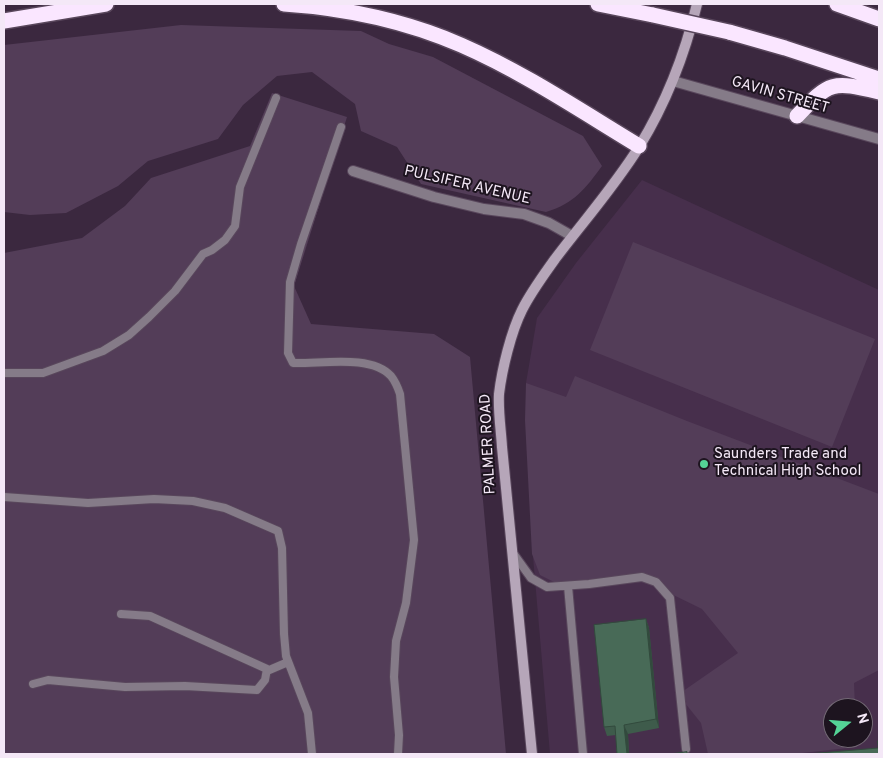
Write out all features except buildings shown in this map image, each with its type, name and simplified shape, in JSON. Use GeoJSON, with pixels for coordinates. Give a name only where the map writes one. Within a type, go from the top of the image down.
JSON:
{"type":"FeatureCollection","features":[{"type":"Feature","properties":{"kind":"highway"},"geometry":{"type":"LineString","coordinates":[[4,21],[106,4]]}},
{"type":"Feature","properties":{"kind":"highway"},"geometry":{"type":"LineString","coordinates":[[284,4],[336,9],[362,14],[413,27],[459,44],[511,70],[639,146]]}},
{"type":"Feature","properties":{"kind":"highway"},"geometry":{"type":"LineString","coordinates":[[598,4],[729,32],[879,79]]}},
{"type":"Feature","properties":{"kind":"highway"},"geometry":{"type":"LineString","coordinates":[[838,4],[879,19]]}},
{"type":"Feature","properties":{"kind":"highway"},"geometry":{"type":"LineString","coordinates":[[797,116],[817,95],[831,87],[846,85],[879,92]]}},
{"type":"Feature","properties":{"kind":"street","name":"PALMER ROAD"},"geometry":{"type":"LineString","coordinates":[[532,754],[499,396],[503,370],[522,311],[535,287],[572,236],[601,201],[639,146],[673,81],[691,29],[697,4]]}},
{"type":"Feature","properties":{"kind":"street","name":"GAVIN STREET"},"geometry":{"type":"LineString","coordinates":[[673,81],[879,139]]}},
{"type":"Feature","properties":{"kind":"street","name":"PULSIFER AVENUE"},"geometry":{"type":"LineString","coordinates":[[353,171],[434,197],[484,209],[524,214],[548,223],[572,236]]}},
{"type":"Feature","properties":{"kind":"lane"},"geometry":{"type":"LineString","coordinates":[[4,373],[42,373],[103,351],[129,335],[150,318],[203,254],[225,240],[235,226],[240,188],[276,98]]}},
{"type":"Feature","properties":{"kind":"lane"},"geometry":{"type":"LineString","coordinates":[[341,127],[290,282],[288,353],[293,363],[358,362],[376,366],[391,376],[400,394],[414,540],[406,603],[396,641],[394,677],[399,735],[398,754]]}},
{"type":"Feature","properties":{"kind":"lane"},"geometry":{"type":"LineString","coordinates":[[4,496],[88,503],[154,499],[193,501],[225,508],[278,531],[282,548],[284,634],[288,662],[308,713],[312,754]]}},
{"type":"Feature","properties":{"kind":"lane"},"geometry":{"type":"LineString","coordinates":[[512,552],[531,578],[547,587],[642,577],[656,582],[670,598],[686,749]]}},
{"type":"Feature","properties":{"kind":"lane"},"geometry":{"type":"LineString","coordinates":[[568,586],[583,754]]}},
{"type":"Feature","properties":{"kind":"lane"},"geometry":{"type":"LineString","coordinates":[[32,684],[48,680],[125,687],[185,686],[257,690],[266,680],[267,668],[246,658],[150,616],[121,614]]}},
{"type":"Feature","properties":{"kind":"lane"},"geometry":{"type":"LineString","coordinates":[[267,671],[288,662]]}},
{"type":"Feature","properties":{"kind":"shaded area"},"geometry":{"type":"Polygon","coordinates":[[[181,25],[361,31],[389,44],[433,57],[583,136],[602,166],[590,182],[572,200],[546,212],[421,184],[397,147],[361,131],[355,104],[312,72],[277,76],[243,105],[218,139],[148,161],[118,186],[66,213],[30,215],[4,212],[4,45],[181,25]]]}},
{"type":"Feature","properties":{"kind":"shaded area"},"geometry":{"type":"Polygon","coordinates":[[[272,93],[347,117],[294,286],[311,324],[434,334],[470,357],[506,754],[4,754],[4,253],[82,238],[125,206],[151,178],[250,146],[272,93]]]}},
{"type":"Feature","properties":{"kind":"shaded area","name":"Saunders Trade and Technical High School"},"geometry":{"type":"Polygon","coordinates":[[[642,180],[879,290],[879,754],[550,754],[532,545],[526,383],[537,318],[576,263],[642,180]]]}},
{"type":"Feature","properties":{"kind":"shaded area"},"geometry":{"type":"Polygon","coordinates":[[[633,242],[875,339],[832,447],[590,350],[633,242]]]}},
{"type":"Feature","properties":{"kind":"shaded area"},"geometry":{"type":"Polygon","coordinates":[[[575,376],[879,494],[879,670],[854,683],[855,698],[823,698],[823,748],[848,748],[793,754],[708,754],[701,723],[685,703],[676,696],[738,653],[702,609],[655,586],[642,576],[554,582],[540,575],[532,554],[525,420],[526,383],[566,397],[575,376]]]}},
{"type":"Feature","properties":{"kind":"place","name":"Saunders Trade and Technical High School"},"geometry":{"type":"Point","coordinates":[704,464]}}]}
